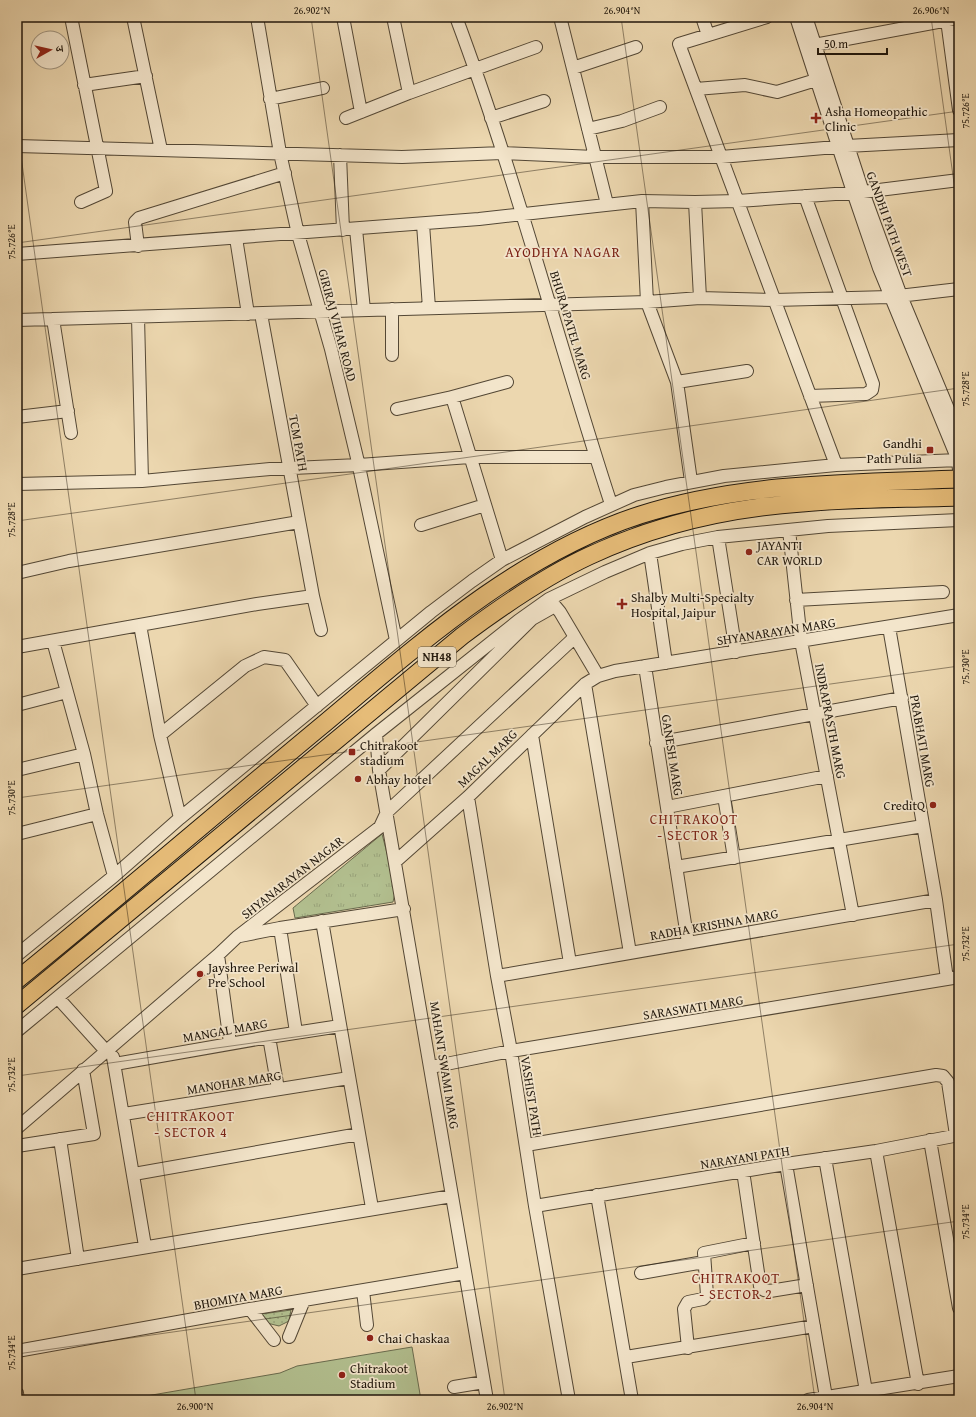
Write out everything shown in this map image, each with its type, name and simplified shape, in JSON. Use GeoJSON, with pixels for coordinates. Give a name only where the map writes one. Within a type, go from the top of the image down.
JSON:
{"type":"FeatureCollection","features":[{"type":"Feature","properties":{"kind":"highway","name":"NH48"},"geometry":{"type":"LineString","coordinates":[[17,980],[421,643],[513,577],[569,544],[606,527],[642,514],[724,495],[810,484],[959,479]]}},
{"type":"Feature","properties":{"kind":"highway","name":"NH48"},"geometry":{"type":"LineString","coordinates":[[17,1005],[462,636],[499,608],[556,574],[590,556],[644,534],[684,522],[729,512],[803,502],[952,498]]}},
{"type":"Feature","properties":{"kind":"street"},"geometry":{"type":"LineString","coordinates":[[71,17],[96,148],[106,191],[81,202]]}},
{"type":"Feature","properties":{"kind":"street"},"geometry":{"type":"LineString","coordinates":[[133,17],[161,150]]}},
{"type":"Feature","properties":{"kind":"street","name":"GIRIRAJ VIHAR ROAD"},"geometry":{"type":"LineString","coordinates":[[257,17],[280,153],[298,234],[320,312],[359,465],[396,640]]}},
{"type":"Feature","properties":{"kind":"street"},"geometry":{"type":"LineString","coordinates":[[343,17],[362,112]]}},
{"type":"Feature","properties":{"kind":"street"},"geometry":{"type":"LineString","coordinates":[[393,17],[409,92]]}},
{"type":"Feature","properties":{"kind":"street","name":"BHURA PATEL MARG"},"geometry":{"type":"LineString","coordinates":[[456,17],[475,68],[551,303],[611,504]]}},
{"type":"Feature","properties":{"kind":"street"},"geometry":{"type":"LineString","coordinates":[[560,17],[607,204]]}},
{"type":"Feature","properties":{"kind":"street"},"geometry":{"type":"LineString","coordinates":[[702,17],[708,35]]}},
{"type":"Feature","properties":{"kind":"street"},"geometry":{"type":"LineString","coordinates":[[768,17],[679,44],[836,465]]}},
{"type":"Feature","properties":{"kind":"street"},"geometry":{"type":"LineString","coordinates":[[796,17],[810,45],[816,80],[843,147]]}},
{"type":"Feature","properties":{"kind":"street","name":"GANDHI PATH WEST"},"geometry":{"type":"LineString","coordinates":[[806,17],[810,45],[858,192],[896,297],[959,435]]}},
{"type":"Feature","properties":{"kind":"street"},"geometry":{"type":"LineString","coordinates":[[810,45],[953,19],[959,110]]}},
{"type":"Feature","properties":{"kind":"street"},"geometry":{"type":"LineString","coordinates":[[346,118],[409,92],[536,47]]}},
{"type":"Feature","properties":{"kind":"street"},"geometry":{"type":"LineString","coordinates":[[573,68],[636,47]]}},
{"type":"Feature","properties":{"kind":"street"},"geometry":{"type":"LineString","coordinates":[[84,85],[146,76]]}},
{"type":"Feature","properties":{"kind":"street"},"geometry":{"type":"LineString","coordinates":[[696,89],[745,85],[777,92],[816,80]]}},
{"type":"Feature","properties":{"kind":"street"},"geometry":{"type":"LineString","coordinates":[[270,99],[323,88]]}},
{"type":"Feature","properties":{"kind":"street"},"geometry":{"type":"LineString","coordinates":[[491,118],[544,101]]}},
{"type":"Feature","properties":{"kind":"street"},"geometry":{"type":"LineString","coordinates":[[588,129],[622,121],[660,106]]}},
{"type":"Feature","properties":{"kind":"street"},"geometry":{"type":"LineString","coordinates":[[17,146],[402,157],[502,153],[595,157],[721,157],[843,147],[959,140]]}},
{"type":"Feature","properties":{"kind":"street"},"geometry":{"type":"LineString","coordinates":[[340,155],[343,230]]}},
{"type":"Feature","properties":{"kind":"street"},"geometry":{"type":"LineString","coordinates":[[138,246],[135,222],[139,218],[285,173]]}},
{"type":"Feature","properties":{"kind":"street"},"geometry":{"type":"LineString","coordinates":[[17,254],[423,224],[522,215],[642,201],[738,201],[858,192],[959,180]]}},
{"type":"Feature","properties":{"kind":"street"},"geometry":{"type":"LineString","coordinates":[[17,956],[114,876],[180,818],[396,640],[472,581],[502,560],[611,504],[634,495],[691,481],[724,476],[836,465],[959,464],[896,297],[879,268],[858,192]]}},
{"type":"Feature","properties":{"kind":"street"},"geometry":{"type":"LineString","coordinates":[[805,196],[873,384],[872,390],[866,394],[810,396]]}},
{"type":"Feature","properties":{"kind":"street"},"geometry":{"type":"LineString","coordinates":[[642,201],[647,302],[676,382],[691,481]]}},
{"type":"Feature","properties":{"kind":"street"},"geometry":{"type":"LineString","coordinates":[[695,202],[700,298]]}},
{"type":"Feature","properties":{"kind":"street"},"geometry":{"type":"LineString","coordinates":[[423,224],[429,308]]}},
{"type":"Feature","properties":{"kind":"street"},"geometry":{"type":"LineString","coordinates":[[356,229],[364,310]]}},
{"type":"Feature","properties":{"kind":"street"},"geometry":{"type":"LineString","coordinates":[[236,238],[248,314]]}},
{"type":"Feature","properties":{"kind":"street"},"geometry":{"type":"LineString","coordinates":[[17,320],[261,314],[551,303],[647,302],[700,298],[774,300],[896,297],[959,289]]}},
{"type":"Feature","properties":{"kind":"street"},"geometry":{"type":"LineString","coordinates":[[392,309],[392,355]]}},
{"type":"Feature","properties":{"kind":"street","name":"TCM PATH"},"geometry":{"type":"LineString","coordinates":[[261,314],[313,596],[321,630]]}},
{"type":"Feature","properties":{"kind":"street"},"geometry":{"type":"LineString","coordinates":[[138,317],[142,482]]}},
{"type":"Feature","properties":{"kind":"street"},"geometry":{"type":"LineString","coordinates":[[53,319],[72,434]]}},
{"type":"Feature","properties":{"kind":"street"},"geometry":{"type":"LineString","coordinates":[[676,382],[747,371]]}},
{"type":"Feature","properties":{"kind":"street"},"geometry":{"type":"LineString","coordinates":[[398,409],[452,397],[507,382]]}},
{"type":"Feature","properties":{"kind":"street"},"geometry":{"type":"LineString","coordinates":[[452,397],[502,560]]}},
{"type":"Feature","properties":{"kind":"street"},"geometry":{"type":"LineString","coordinates":[[17,417],[68,411]]}},
{"type":"Feature","properties":{"kind":"street"},"geometry":{"type":"LineString","coordinates":[[17,484],[142,482],[289,468],[359,465],[470,457],[596,457]]}},
{"type":"Feature","properties":{"kind":"street"},"geometry":{"type":"LineString","coordinates":[[421,525],[485,505]]}},
{"type":"Feature","properties":{"kind":"street"},"geometry":{"type":"LineString","coordinates":[[17,1031],[376,734],[495,639],[605,572],[650,553],[682,544],[718,537],[828,526],[959,520]]}},
{"type":"Feature","properties":{"kind":"street"},"geometry":{"type":"LineString","coordinates":[[17,573],[99,556],[299,522]]}},
{"type":"Feature","properties":{"kind":"street","name":"INDRAPRASTH MARG"},"geometry":{"type":"LineString","coordinates":[[789,530],[802,641],[826,776],[854,915]]}},
{"type":"Feature","properties":{"kind":"street"},"geometry":{"type":"LineString","coordinates":[[718,537],[736,652]]}},
{"type":"Feature","properties":{"kind":"street"},"geometry":{"type":"LineString","coordinates":[[650,553],[666,663]]}},
{"type":"Feature","properties":{"kind":"street"},"geometry":{"type":"LineString","coordinates":[[796,600],[943,592]]}},
{"type":"Feature","properties":{"kind":"street"},"geometry":{"type":"LineString","coordinates":[[17,647],[257,604],[313,596]]}},
{"type":"Feature","properties":{"kind":"street"},"geometry":{"type":"LineString","coordinates":[[552,603],[598,676]]}},
{"type":"Feature","properties":{"kind":"street"},"geometry":{"type":"LineString","coordinates":[[379,770],[532,619],[552,603]]}},
{"type":"Feature","properties":{"kind":"street","name":"SHYANARAYAN MARG"},"geometry":{"type":"LineString","coordinates":[[598,676],[615,671],[959,615]]}},
{"type":"Feature","properties":{"kind":"street"},"geometry":{"type":"LineString","coordinates":[[140,625],[160,735],[180,818]]}},
{"type":"Feature","properties":{"kind":"street","name":"PRABHATI MARG"},"geometry":{"type":"LineString","coordinates":[[889,627],[936,900],[953,978]]}},
{"type":"Feature","properties":{"kind":"street","name":"SHYANARAYAN NAGAR"},"geometry":{"type":"LineString","coordinates":[[17,1128],[237,937],[380,827],[387,812],[574,638]]}},
{"type":"Feature","properties":{"kind":"street"},"geometry":{"type":"LineString","coordinates":[[53,641],[84,754],[97,814],[114,876]]}},
{"type":"Feature","properties":{"kind":"street"},"geometry":{"type":"LineString","coordinates":[[160,735],[245,666],[264,658],[285,660],[317,706]]}},
{"type":"Feature","properties":{"kind":"street","name":"GANESH MARG"},"geometry":{"type":"LineString","coordinates":[[645,666],[688,943]]}},
{"type":"Feature","properties":{"kind":"street","name":"MAGAL MARG"},"geometry":{"type":"LineString","coordinates":[[396,861],[468,796],[585,684],[598,676]]}},
{"type":"Feature","properties":{"kind":"street"},"geometry":{"type":"LineString","coordinates":[[585,684],[630,953]]}},
{"type":"Feature","properties":{"kind":"street"},"geometry":{"type":"LineString","coordinates":[[17,705],[67,692]]}},
{"type":"Feature","properties":{"kind":"street"},"geometry":{"type":"LineString","coordinates":[[656,743],[902,698]]}},
{"type":"Feature","properties":{"kind":"street","name":"MAHANT SWAMI MARG"},"geometry":{"type":"LineString","coordinates":[[376,734],[379,770],[396,861],[487,1400]]}},
{"type":"Feature","properties":{"kind":"street"},"geometry":{"type":"LineString","coordinates":[[532,735],[570,963]]}},
{"type":"Feature","properties":{"kind":"street"},"geometry":{"type":"LineString","coordinates":[[17,770],[84,754]]}},
{"type":"Feature","properties":{"kind":"street"},"geometry":{"type":"LineString","coordinates":[[667,807],[826,776]]}},
{"type":"Feature","properties":{"kind":"street","name":"VASHIST PATH"},"geometry":{"type":"LineString","coordinates":[[468,796],[569,1400]]}},
{"type":"Feature","properties":{"kind":"street"},"geometry":{"type":"LineString","coordinates":[[724,796],[734,858]]}},
{"type":"Feature","properties":{"kind":"street"},"geometry":{"type":"LineString","coordinates":[[17,834],[97,814]]}},
{"type":"Feature","properties":{"kind":"street"},"geometry":{"type":"LineString","coordinates":[[676,867],[924,826]]}},
{"type":"Feature","properties":{"kind":"street","name":"RADHA KRISHNA MARG"},"geometry":{"type":"LineString","coordinates":[[497,976],[936,900]]}},
{"type":"Feature","properties":{"kind":"street"},"geometry":{"type":"LineString","coordinates":[[237,937],[280,928],[404,909]]}},
{"type":"Feature","properties":{"kind":"street"},"geometry":{"type":"LineString","coordinates":[[322,921],[372,1208]]}},
{"type":"Feature","properties":{"kind":"street"},"geometry":{"type":"LineString","coordinates":[[280,928],[296,1032]]}},
{"type":"Feature","properties":{"kind":"street"},"geometry":{"type":"LineString","coordinates":[[218,955],[230,1043]]}},
{"type":"Feature","properties":{"kind":"street","name":"SARASWATI MARG"},"geometry":{"type":"LineString","coordinates":[[431,1067],[511,1051],[953,978]]}},
{"type":"Feature","properties":{"kind":"street"},"geometry":{"type":"LineString","coordinates":[[58,998],[108,1048],[115,1064],[145,1246]]}},
{"type":"Feature","properties":{"kind":"street","name":"MANGAL MARG"},"geometry":{"type":"LineString","coordinates":[[115,1064],[269,1036],[340,1026]]}},
{"type":"Feature","properties":{"kind":"street"},"geometry":{"type":"LineString","coordinates":[[269,1036],[278,1089]]}},
{"type":"Feature","properties":{"kind":"street"},"geometry":{"type":"LineString","coordinates":[[17,1146],[94,1134],[83,1070]]}},
{"type":"Feature","properties":{"kind":"street"},"geometry":{"type":"LineString","coordinates":[[526,1145],[936,1075],[943,1076],[948,1082],[958,1135]]}},
{"type":"Feature","properties":{"kind":"street","name":"MANOHAR MARG"},"geometry":{"type":"LineString","coordinates":[[124,1114],[349,1078]]}},
{"type":"Feature","properties":{"kind":"street"},"geometry":{"type":"LineString","coordinates":[[134,1174],[359,1134]]}},
{"type":"Feature","properties":{"kind":"street","name":"NARAYANI PATH"},"geometry":{"type":"LineString","coordinates":[[536,1206],[786,1164],[876,1151],[958,1135]]}},
{"type":"Feature","properties":{"kind":"street"},"geometry":{"type":"LineString","coordinates":[[60,1139],[78,1258]]}},
{"type":"Feature","properties":{"kind":"street"},"geometry":{"type":"LineString","coordinates":[[930,1140],[959,1308]]}},
{"type":"Feature","properties":{"kind":"street"},"geometry":{"type":"LineString","coordinates":[[876,1151],[918,1384]]}},
{"type":"Feature","properties":{"kind":"street"},"geometry":{"type":"LineString","coordinates":[[825,1158],[866,1391]]}},
{"type":"Feature","properties":{"kind":"street"},"geometry":{"type":"LineString","coordinates":[[786,1164],[826,1397]]}},
{"type":"Feature","properties":{"kind":"street"},"geometry":{"type":"LineString","coordinates":[[743,1171],[760,1286],[764,1290],[770,1290],[807,1285]]}},
{"type":"Feature","properties":{"kind":"street"},"geometry":{"type":"LineString","coordinates":[[597,1195],[632,1400]]}},
{"type":"Feature","properties":{"kind":"street"},"geometry":{"type":"LineString","coordinates":[[17,1269],[145,1246],[452,1196]]}},
{"type":"Feature","properties":{"kind":"street"},"geometry":{"type":"LineString","coordinates":[[688,1348],[684,1309],[688,1302],[703,1299],[707,1296],[704,1253],[707,1251],[754,1243]]}},
{"type":"Feature","properties":{"kind":"street"},"geometry":{"type":"LineString","coordinates":[[641,1273],[704,1262]]}},
{"type":"Feature","properties":{"kind":"street","name":"BHOMIYA MARG"},"geometry":{"type":"LineString","coordinates":[[17,1351],[250,1309],[465,1273]]}},
{"type":"Feature","properties":{"kind":"street"},"geometry":{"type":"LineString","coordinates":[[363,1291],[367,1325]]}},
{"type":"Feature","properties":{"kind":"street"},"geometry":{"type":"LineString","coordinates":[[289,1337],[304,1300]]}},
{"type":"Feature","properties":{"kind":"street"},"geometry":{"type":"LineString","coordinates":[[250,1309],[274,1340]]}},
{"type":"Feature","properties":{"kind":"street"},"geometry":{"type":"LineString","coordinates":[[626,1358],[814,1326]]}},
{"type":"Feature","properties":{"kind":"street"},"geometry":{"type":"LineString","coordinates":[[808,1400],[918,1384],[959,1376]]}},
{"type":"Feature","properties":{"kind":"street"},"geometry":{"type":"LineString","coordinates":[[454,1387],[484,1382]]}},
{"type":"Feature","properties":{"kind":"street"},"geometry":{"type":"LineString","coordinates":[[17,1393],[18,1400]]}},
{"type":"Feature","properties":{"kind":"green space"},"geometry":{"type":"Polygon","coordinates":[[[382,834],[396,888],[393,902],[295,918],[293,908],[382,834]]]}},
{"type":"Feature","properties":{"kind":"green space"},"geometry":{"type":"Polygon","coordinates":[[[291,1310],[289,1321],[279,1326],[267,1323],[262,1314],[291,1310]]]}},
{"type":"Feature","properties":{"kind":"green space","name":"Chitrakoot Stadium"},"geometry":{"type":"Polygon","coordinates":[[[412,1347],[421,1400],[123,1400],[280,1373],[297,1366],[412,1347]]]}},
{"type":"Feature","properties":{"kind":"place","name":"Asha Homeopathic Clinic"},"geometry":{"type":"Point","coordinates":[816,118]}},
{"type":"Feature","properties":{"kind":"place","name":"Gandhi Path Pulia"},"geometry":{"type":"Point","coordinates":[930,450]}},
{"type":"Feature","properties":{"kind":"place","name":"JAYANTI CAR WORLD"},"geometry":{"type":"Point","coordinates":[749,552]}},
{"type":"Feature","properties":{"kind":"place","name":"Shalby Multi-Specialty Hospital, Jaipur"},"geometry":{"type":"Point","coordinates":[622,604]}},
{"type":"Feature","properties":{"kind":"place","name":"Chitrakoot stadium"},"geometry":{"type":"Point","coordinates":[352,752]}},
{"type":"Feature","properties":{"kind":"place","name":"Abhay hotel"},"geometry":{"type":"Point","coordinates":[358,779]}},
{"type":"Feature","properties":{"kind":"place","name":"CreditQ"},"geometry":{"type":"Point","coordinates":[933,805]}},
{"type":"Feature","properties":{"kind":"place","name":"Jayshree Periwal Pre School"},"geometry":{"type":"Point","coordinates":[200,974]}},
{"type":"Feature","properties":{"kind":"place","name":"Chai Chaskaa"},"geometry":{"type":"Point","coordinates":[370,1338]}},
{"type":"Feature","properties":{"kind":"place","name":"Chitrakoot Stadium"},"geometry":{"type":"Point","coordinates":[342,1375]}},
{"type":"Feature","properties":{"kind":"district","name":"AYODHYA NAGAR"},"geometry":{"type":"Point","coordinates":[563,252]}},
{"type":"Feature","properties":{"kind":"district","name":"CHITRAKOOT - SECTOR 3"},"geometry":{"type":"Point","coordinates":[694,828]}},
{"type":"Feature","properties":{"kind":"district","name":"CHITRAKOOT - SECTOR 4"},"geometry":{"type":"Point","coordinates":[191,1124]}},
{"type":"Feature","properties":{"kind":"district","name":"CHITRAKOOT - SECTOR 2"},"geometry":{"type":"Point","coordinates":[736,1286]}}]}
